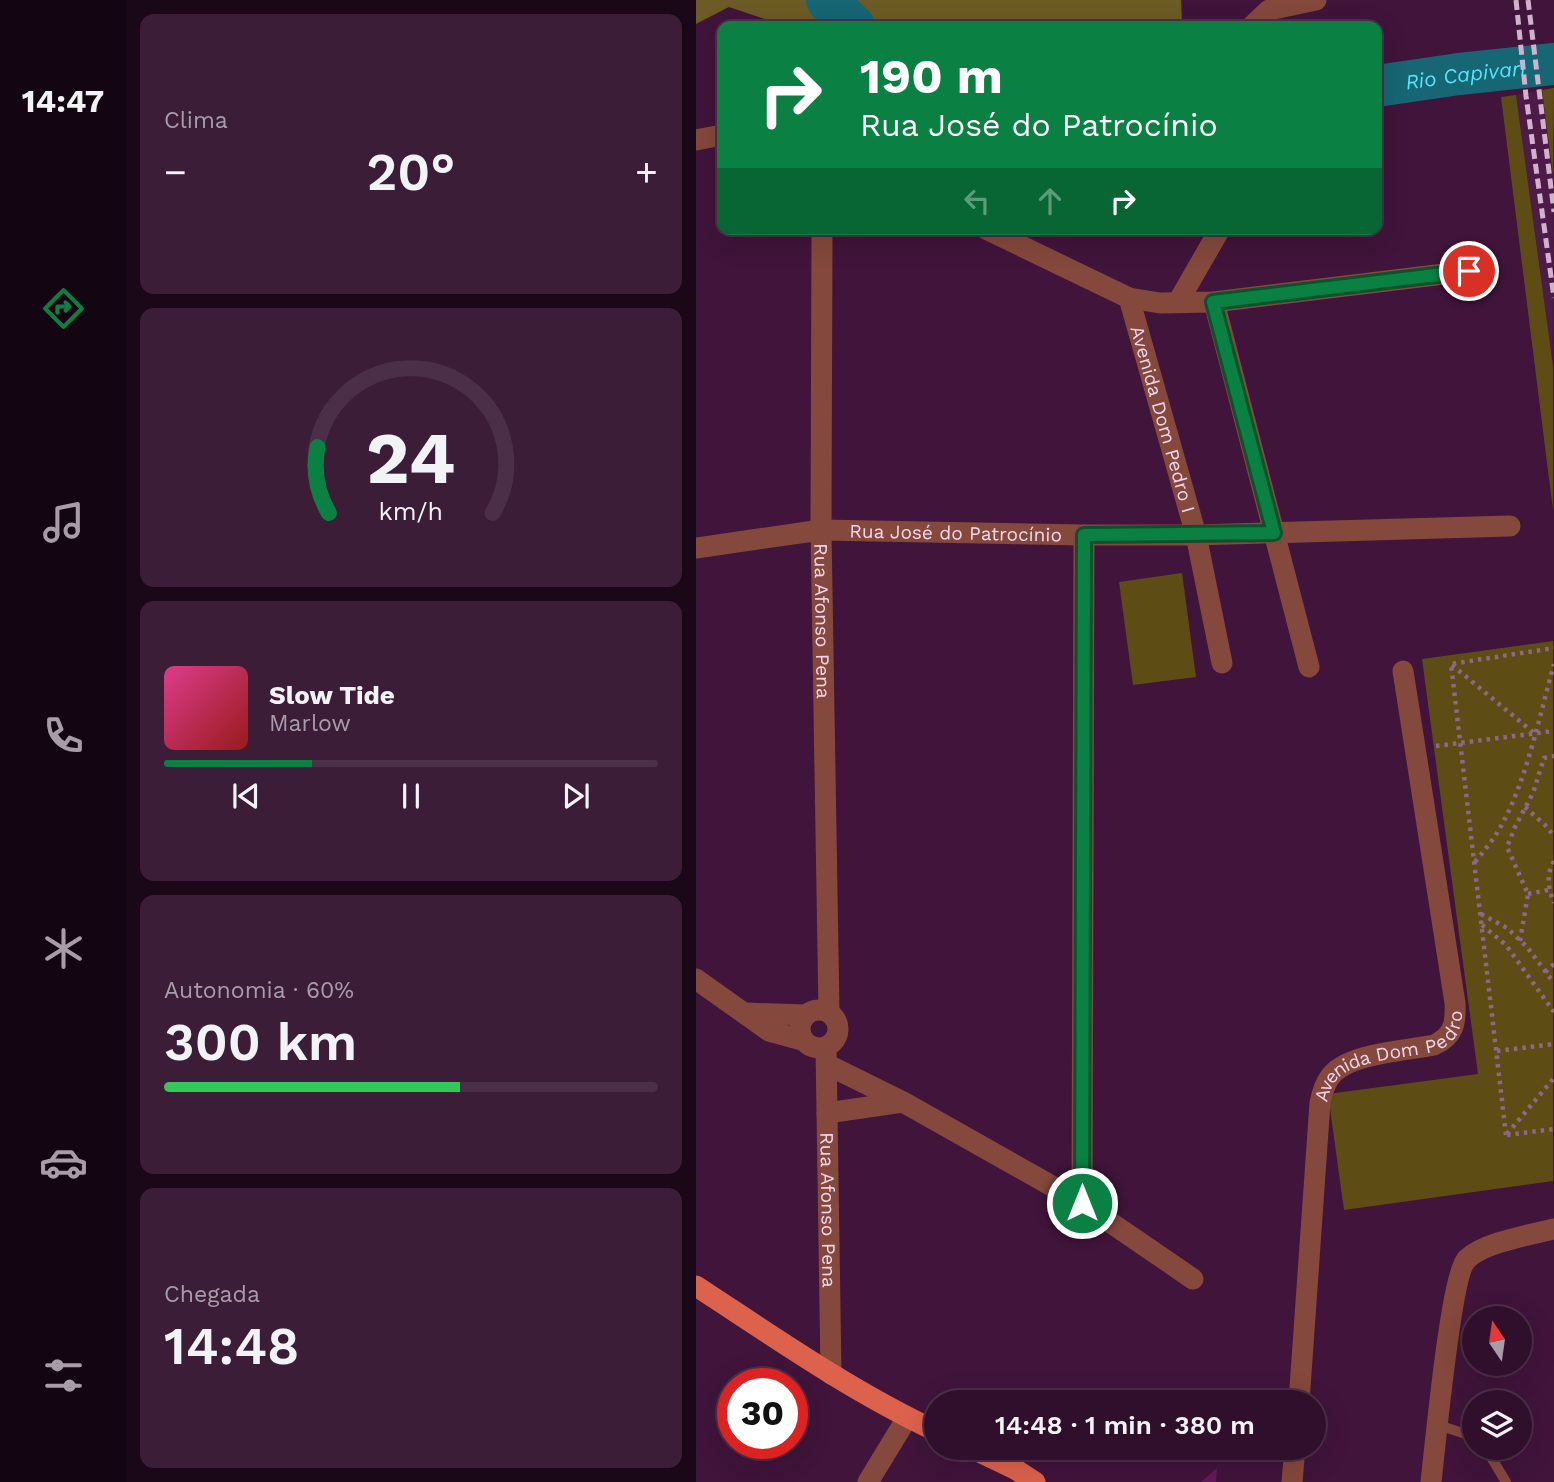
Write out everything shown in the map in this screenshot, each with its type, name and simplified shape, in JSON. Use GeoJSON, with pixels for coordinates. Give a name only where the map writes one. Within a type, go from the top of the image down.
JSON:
{"type":"FeatureCollection","features":[{"type":"Feature","properties":{"kind":"main road"},"geometry":{"type":"LineString","coordinates":[[696,1286],[831,1374],[924,1426]]}},
{"type":"Feature","properties":{"kind":"main road"},"geometry":{"type":"LineString","coordinates":[[996,1460],[1035,1482]]}},
{"type":"Feature","properties":{"kind":"street"},"geometry":{"type":"LineString","coordinates":[[1257,21],[1269,10],[1316,0]]}},
{"type":"Feature","properties":{"kind":"street"},"geometry":{"type":"LineString","coordinates":[[696,140],[717,136]]}},
{"type":"Feature","properties":{"kind":"street","name":"Rua Afonso Pena"},"geometry":{"type":"LineString","coordinates":[[822,235],[821,530],[829,1012]]}},
{"type":"Feature","properties":{"kind":"street"},"geometry":{"type":"LineString","coordinates":[[998,235],[1129,298],[1160,303],[1213,302],[1469,271]]}},
{"type":"Feature","properties":{"kind":"street"},"geometry":{"type":"LineString","coordinates":[[1178,302],[1217,235]]}},
{"type":"Feature","properties":{"kind":"street","name":"Avenida Dom Pedro I"},"geometry":{"type":"LineString","coordinates":[[1129,298],[1196,535],[1222,663]]}},
{"type":"Feature","properties":{"kind":"street"},"geometry":{"type":"LineString","coordinates":[[1213,302],[1309,667]]}},
{"type":"Feature","properties":{"kind":"street","name":"Rua José do Patrocínio"},"geometry":{"type":"LineString","coordinates":[[696,548],[821,530],[1196,535],[1510,526]]}},
{"type":"Feature","properties":{"kind":"street"},"geometry":{"type":"LineString","coordinates":[[1082,1203],[1084,535]]}},
{"type":"Feature","properties":{"kind":"street","name":"Avenida Dom Pedro"},"geometry":{"type":"LineString","coordinates":[[1300,1390],[1320,1102],[1324,1087],[1331,1075],[1352,1060],[1426,1047],[1445,1040],[1456,1021],[1456,1003],[1403,671]]}},
{"type":"Feature","properties":{"kind":"street"},"geometry":{"type":"LineString","coordinates":[[696,979],[769,1031],[803,1040]]}},
{"type":"Feature","properties":{"kind":"street"},"geometry":{"type":"LineString","coordinates":[[744,1013],[804,1015],[821,1009],[829,1012],[839,1026],[838,1035],[827,1056]]}},
{"type":"Feature","properties":{"kind":"street"},"geometry":{"type":"LineString","coordinates":[[804,1015],[799,1031],[809,1046],[817,1048],[903,1102],[1082,1203],[1193,1279]]}},
{"type":"Feature","properties":{"kind":"street","name":"Rua Afonso Pena"},"geometry":{"type":"LineString","coordinates":[[827,1056],[831,1374]]}},
{"type":"Feature","properties":{"kind":"street"},"geometry":{"type":"LineString","coordinates":[[827,1113],[903,1102]]}},
{"type":"Feature","properties":{"kind":"street"},"geometry":{"type":"LineString","coordinates":[[1431,1482],[1453,1309],[1462,1266],[1467,1258],[1480,1250],[1554,1229]]}},
{"type":"Feature","properties":{"kind":"street"},"geometry":{"type":"LineString","coordinates":[[869,1482],[907,1418]]}},
{"type":"Feature","properties":{"kind":"street"},"geometry":{"type":"LineString","coordinates":[[1292,1482],[1294,1460]]}},
{"type":"Feature","properties":{"kind":"lane"},"geometry":{"type":"LineString","coordinates":[[1438,1424],[1462,1432]]}},
{"type":"Feature","properties":{"kind":"lane"},"geometry":{"type":"LineString","coordinates":[[1493,1460],[1506,1482]]}},
{"type":"Feature","properties":{"kind":"path"},"geometry":{"type":"LineString","coordinates":[[1451,664],[1554,648]]}},
{"type":"Feature","properties":{"kind":"path"},"geometry":{"type":"LineString","coordinates":[[1451,664],[1535,733]]}},
{"type":"Feature","properties":{"kind":"path"},"geometry":{"type":"LineString","coordinates":[[1451,664],[1506,1135]]}},
{"type":"Feature","properties":{"kind":"path"},"geometry":{"type":"LineString","coordinates":[[1474,863],[1496,834],[1514,795],[1554,664]]}},
{"type":"Feature","properties":{"kind":"path"},"geometry":{"type":"LineString","coordinates":[[1415,748],[1554,731]]}},
{"type":"Feature","properties":{"kind":"path"},"geometry":{"type":"LineString","coordinates":[[1520,941],[1528,894],[1507,847],[1533,793],[1544,758],[1554,756]]}},
{"type":"Feature","properties":{"kind":"path"},"geometry":{"type":"LineString","coordinates":[[1525,807],[1554,836]]}},
{"type":"Feature","properties":{"kind":"path"},"geometry":{"type":"LineString","coordinates":[[1554,860],[1548,874],[1548,890],[1554,903]]}},
{"type":"Feature","properties":{"kind":"path"},"geometry":{"type":"LineString","coordinates":[[1528,894],[1548,890]]}},
{"type":"Feature","properties":{"kind":"path"},"geometry":{"type":"LineString","coordinates":[[1481,914],[1507,928],[1554,983]]}},
{"type":"Feature","properties":{"kind":"path"},"geometry":{"type":"LineString","coordinates":[[1482,925],[1506,945],[1554,1012]]}},
{"type":"Feature","properties":{"kind":"path"},"geometry":{"type":"LineString","coordinates":[[1545,972],[1554,964]]}},
{"type":"Feature","properties":{"kind":"path"},"geometry":{"type":"LineString","coordinates":[[1497,1051],[1554,1044]]}},
{"type":"Feature","properties":{"kind":"path"},"geometry":{"type":"LineString","coordinates":[[1506,1135],[1554,1078]]}},
{"type":"Feature","properties":{"kind":"path"},"geometry":{"type":"LineString","coordinates":[[1506,1135],[1554,1129]]}},
{"type":"Feature","properties":{"kind":"shaded area"},"geometry":{"type":"Polygon","coordinates":[[[696,0],[1181,0],[1182,21],[771,21],[729,7],[696,24],[696,0]]]}},
{"type":"Feature","properties":{"kind":"shaded area"},"geometry":{"type":"Polygon","coordinates":[[[1554,88],[1553,175],[1542,90],[1554,88]]]}},
{"type":"Feature","properties":{"kind":"shaded area"},"geometry":{"type":"Polygon","coordinates":[[[1542,90],[1554,175],[1553,366],[1516,95],[1542,90]]]}},
{"type":"Feature","properties":{"kind":"shaded area"},"geometry":{"type":"Polygon","coordinates":[[[1516,95],[1553,366],[1553,510],[1501,97],[1516,95]]]}},
{"type":"Feature","properties":{"kind":"shaded area"},"geometry":{"type":"Polygon","coordinates":[[[1182,573],[1196,677],[1133,685],[1119,582],[1182,573]]]}},
{"type":"Feature","properties":{"kind":"shaded area"},"geometry":{"type":"Polygon","coordinates":[[[1553,641],[1553,1181],[1344,1210],[1328,1094],[1478,1074],[1422,659],[1553,641]]]}},
{"type":"Feature","properties":{"kind":"building"},"geometry":{"type":"Polygon","coordinates":[[[1217,1468],[1216,1482],[1201,1482],[1217,1468]]]}},
{"type":"Feature","properties":{"kind":"waterway","name":"Rio Capivari"},"geometry":{"type":"LineString","coordinates":[[827,0],[849,21]]}},
{"type":"Feature","properties":{"kind":"waterway","name":"Rio Capivari"},"geometry":{"type":"LineString","coordinates":[[1382,85],[1554,64]]}},
{"type":"Feature","properties":{"kind":"railway"},"geometry":{"type":"LineString","coordinates":[[1516,0],[1526,96],[1554,298]]}},
{"type":"Feature","properties":{"kind":"railway"},"geometry":{"type":"LineString","coordinates":[[1528,0],[1554,212]]}},
{"type":"Feature","properties":{"kind":"route"},"geometry":{"type":"LineString","coordinates":[[1082,1203],[1084,535],[1274,533],[1213,302],[1469,271]]}}]}
